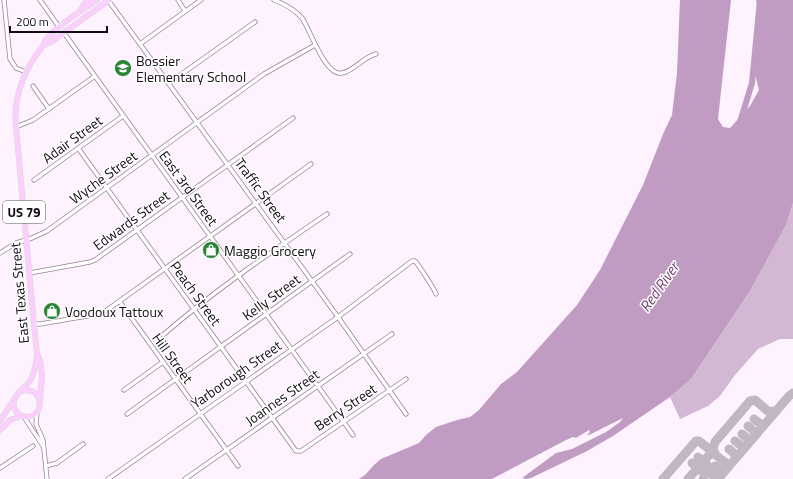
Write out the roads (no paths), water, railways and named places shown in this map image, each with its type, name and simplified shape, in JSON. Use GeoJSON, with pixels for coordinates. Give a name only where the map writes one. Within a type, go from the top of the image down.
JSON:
{"type":"FeatureCollection","features":[{"type":"Feature","properties":{"kind":"main road"},"geometry":{"type":"LineString","coordinates":[[64,33],[64,28],[71,23],[87,0]]}},
{"type":"Feature","properties":{"kind":"main road","name":"East Texas Street"},"geometry":{"type":"LineString","coordinates":[[0,421],[14,401],[16,395],[27,386],[33,375],[37,354],[15,115],[18,96],[26,72],[44,45],[46,39],[59,27],[97,0]]}},
{"type":"Feature","properties":{"kind":"main road"},"geometry":{"type":"LineString","coordinates":[[44,45],[64,33],[108,0]]}},
{"type":"Feature","properties":{"kind":"main road"},"geometry":{"type":"LineString","coordinates":[[51,42],[51,39],[58,33],[59,27]]}},
{"type":"Feature","properties":{"kind":"main road","name":"East Texas Street"},"geometry":{"type":"LineString","coordinates":[[37,354],[40,360],[42,376],[40,401],[37,411]]}},
{"type":"Feature","properties":{"kind":"main road"},"geometry":{"type":"LineString","coordinates":[[21,391],[33,391],[40,401]]}},
{"type":"Feature","properties":{"kind":"main road"},"geometry":{"type":"LineString","coordinates":[[14,401],[14,408],[22,416]]}},
{"type":"Feature","properties":{"kind":"main road"},"geometry":{"type":"LineString","coordinates":[[0,430],[10,420],[22,416],[31,416],[37,411]]}},
{"type":"Feature","properties":{"kind":"street"},"geometry":{"type":"LineString","coordinates":[[10,0],[4,2],[10,59],[16,68],[26,72]]}},
{"type":"Feature","properties":{"kind":"street"},"geometry":{"type":"LineString","coordinates":[[40,0],[59,27]]}},
{"type":"Feature","properties":{"kind":"street","name":"Traffic Street"},"geometry":{"type":"LineString","coordinates":[[108,0],[198,122],[406,414]]}},
{"type":"Feature","properties":{"kind":"street"},"geometry":{"type":"LineString","coordinates":[[178,0],[185,11]]}},
{"type":"Feature","properties":{"kind":"street"},"geometry":{"type":"LineString","coordinates":[[140,44],[201,0]]}},
{"type":"Feature","properties":{"kind":"street"},"geometry":{"type":"LineString","coordinates":[[274,0],[288,6],[299,15],[308,27],[315,45],[328,66],[334,72],[339,74],[344,72],[376,54]]}},
{"type":"Feature","properties":{"kind":"street"},"geometry":{"type":"LineString","coordinates":[[169,83],[255,22]]}},
{"type":"Feature","properties":{"kind":"street","name":"East 3rd Street"},"geometry":{"type":"LineString","coordinates":[[64,33],[353,435]]}},
{"type":"Feature","properties":{"kind":"street","name":"Wyche Street"},"geometry":{"type":"LineString","coordinates":[[0,253],[16,243],[37,237],[48,231],[264,74],[315,45]]}},
{"type":"Feature","properties":{"kind":"street"},"geometry":{"type":"LineString","coordinates":[[16,127],[33,120],[95,76]]}},
{"type":"Feature","properties":{"kind":"street"},"geometry":{"type":"LineString","coordinates":[[33,86],[49,109]]}},
{"type":"Feature","properties":{"kind":"street","name":"Adair Street"},"geometry":{"type":"LineString","coordinates":[[34,180],[123,116]]}},
{"type":"Feature","properties":{"kind":"street","name":"Edwards Street"},"geometry":{"type":"LineString","coordinates":[[30,273],[90,262],[293,118]]}},
{"type":"Feature","properties":{"kind":"street","name":"Peach Street"},"geometry":{"type":"LineString","coordinates":[[78,148],[296,451]]}},
{"type":"Feature","properties":{"kind":"street"},"geometry":{"type":"LineString","coordinates":[[34,324],[99,314],[108,310],[311,164]]}},
{"type":"Feature","properties":{"kind":"street"},"geometry":{"type":"LineString","coordinates":[[163,334],[193,309],[239,275],[327,214]]}},
{"type":"Feature","properties":{"kind":"street","name":"Kelly Street"},"geometry":{"type":"LineString","coordinates":[[127,414],[350,254]]}},
{"type":"Feature","properties":{"kind":"street","name":"Yarborough Street"},"geometry":{"type":"LineString","coordinates":[[108,479],[291,348],[338,317],[414,261],[418,264],[434,288],[436,294]]}},
{"type":"Feature","properties":{"kind":"street","name":"Hill Street"},"geometry":{"type":"LineString","coordinates":[[120,302],[238,466]]}},
{"type":"Feature","properties":{"kind":"street","name":"Joannes Street"},"geometry":{"type":"LineString","coordinates":[[185,479],[392,334]]}},
{"type":"Feature","properties":{"kind":"street"},"geometry":{"type":"LineString","coordinates":[[124,390],[163,362]]}},
{"type":"Feature","properties":{"kind":"street","name":"Berry Street"},"geometry":{"type":"LineString","coordinates":[[296,451],[301,451],[406,379]]}},
{"type":"Feature","properties":{"kind":"street"},"geometry":{"type":"LineString","coordinates":[[37,411],[36,420],[43,440],[47,479]]}},
{"type":"Feature","properties":{"kind":"street"},"geometry":{"type":"LineString","coordinates":[[22,416],[43,446]]}},
{"type":"Feature","properties":{"kind":"street"},"geometry":{"type":"LineString","coordinates":[[46,466],[57,463],[83,444]]}},
{"type":"Feature","properties":{"kind":"street"},"geometry":{"type":"LineString","coordinates":[[0,468],[33,446]]}},
{"type":"Feature","properties":{"kind":"water"},"geometry":{"type":"Polygon","coordinates":[[[680,0],[731,0],[718,119],[723,127],[730,128],[750,106],[759,90],[753,67],[761,20],[756,0],[793,0],[793,203],[786,225],[750,291],[691,379],[670,397],[613,436],[587,451],[531,478],[522,478],[556,453],[572,449],[606,432],[623,418],[589,435],[587,435],[590,432],[589,430],[576,438],[573,437],[566,440],[492,479],[359,479],[381,459],[419,443],[436,427],[470,417],[479,410],[501,384],[517,372],[577,305],[600,270],[643,185],[672,115],[677,73],[680,0]]]}},
{"type":"Feature","properties":{"kind":"waterway","name":"Red River"},"geometry":{"type":"LineString","coordinates":[[740,122],[752,83],[760,0]]}},
{"type":"Feature","properties":{"kind":"place","name":"Bossier Elementary School"},"geometry":{"type":"Point","coordinates":[123,68]}},
{"type":"Feature","properties":{"kind":"place","name":"Maggio Grocery"},"geometry":{"type":"Point","coordinates":[211,250]}},
{"type":"Feature","properties":{"kind":"place","name":"Voodoux Tattoux"},"geometry":{"type":"Point","coordinates":[52,311]}}]}
